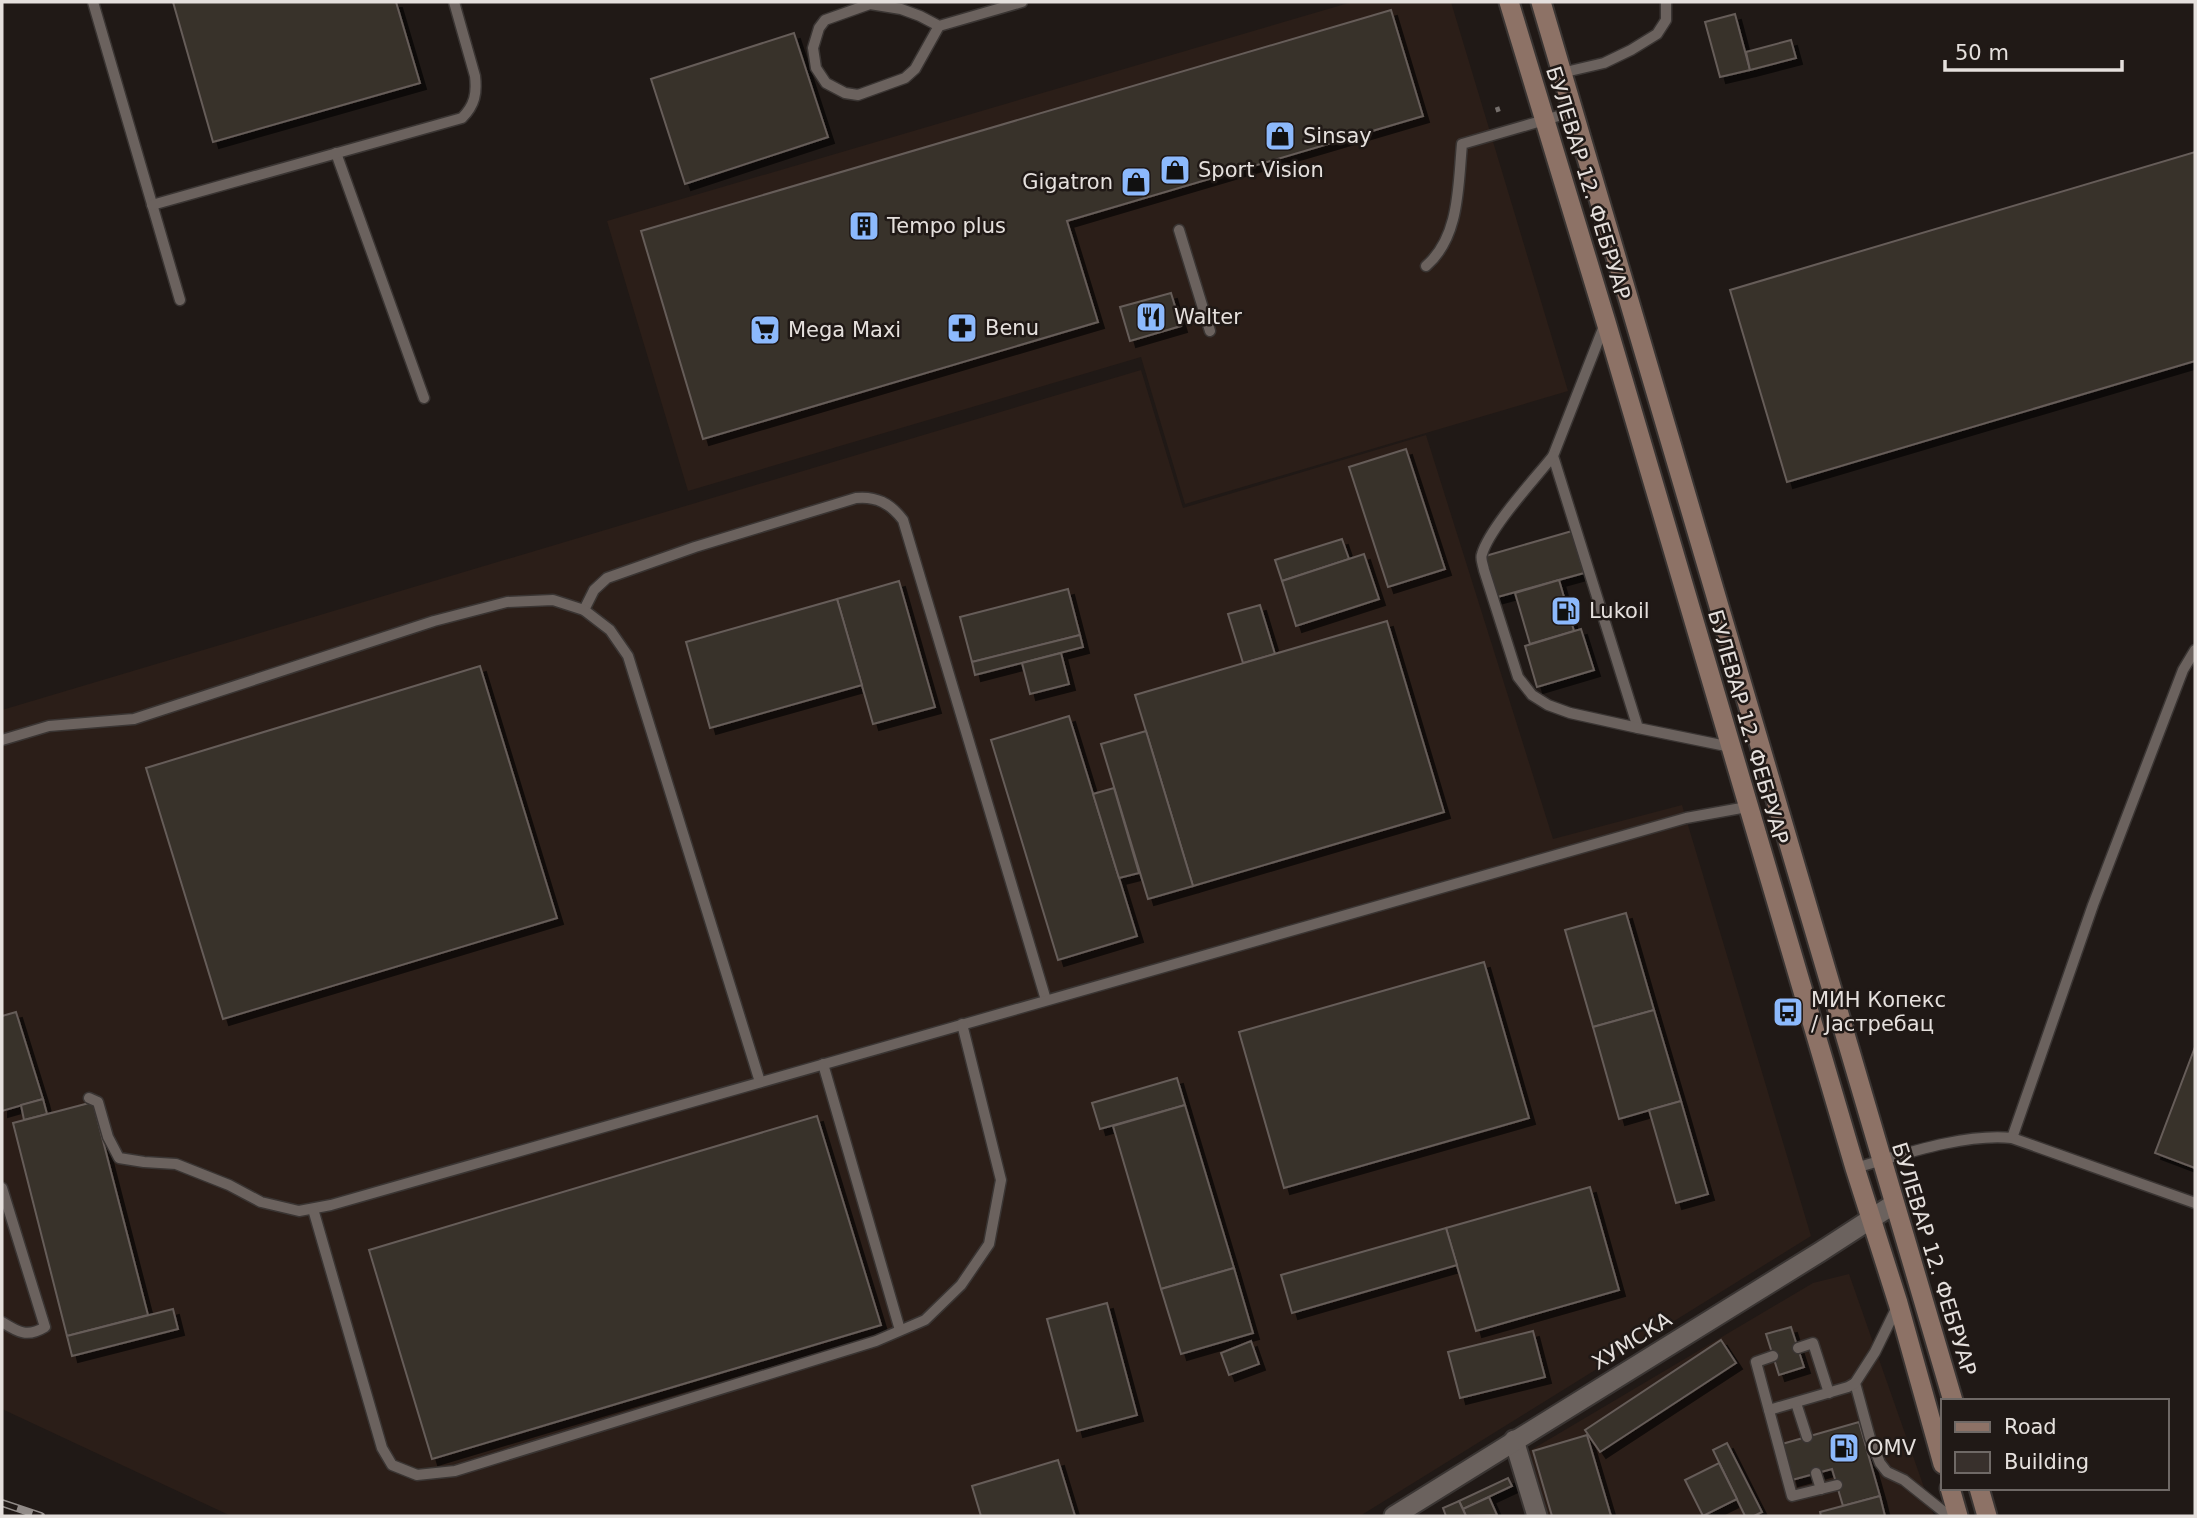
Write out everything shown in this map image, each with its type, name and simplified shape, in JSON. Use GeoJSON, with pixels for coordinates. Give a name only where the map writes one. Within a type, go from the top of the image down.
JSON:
{"type":"FeatureCollection","features":[{"type":"Feature","properties":{"kind":"main road","name":"БУЛЕВАР 12. ФЕБРУАР"},"geometry":{"type":"LineString","coordinates":[[1509,2],[1870,1219],[1898,1303],[1941,1457]]}},
{"type":"Feature","properties":{"kind":"main road","name":"БУЛЕВАР 12. ФЕБРУАР"},"geometry":{"type":"LineString","coordinates":[[1541,2],[1952,1399]]}},
{"type":"Feature","properties":{"kind":"main road"},"geometry":{"type":"LineString","coordinates":[[1951,1490],[1958,1516]]}},
{"type":"Feature","properties":{"kind":"main road"},"geometry":{"type":"LineString","coordinates":[[1980,1490],[1987,1516]]}},
{"type":"Feature","properties":{"kind":"street","name":"ХУМСКА"},"geometry":{"type":"LineString","coordinates":[[1394,1516],[1894,1204]]}},
{"type":"Feature","properties":{"kind":"street"},"geometry":{"type":"LineString","coordinates":[[1514,1440],[1536,1516]]}},
{"type":"Feature","properties":{"kind":"lane"},"geometry":{"type":"LineString","coordinates":[[93,2],[180,300]]}},
{"type":"Feature","properties":{"kind":"lane"},"geometry":{"type":"LineString","coordinates":[[152,205],[462,118],[475,101],[477,89],[454,2]]}},
{"type":"Feature","properties":{"kind":"lane"},"geometry":{"type":"LineString","coordinates":[[939,26],[915,69],[905,78],[858,95],[845,93],[826,83],[816,68],[813,48],[825,20],[870,4],[901,9],[939,26],[1022,2]]}},
{"type":"Feature","properties":{"kind":"lane"},"geometry":{"type":"LineString","coordinates":[[1561,72],[1604,63],[1657,34],[1666,20],[1666,2]]}},
{"type":"Feature","properties":{"kind":"lane"},"geometry":{"type":"LineString","coordinates":[[1426,266],[1434,259],[1450,231],[1457,203],[1462,144],[1573,112]]}},
{"type":"Feature","properties":{"kind":"lane"},"geometry":{"type":"LineString","coordinates":[[336,153],[424,398]]}},
{"type":"Feature","properties":{"kind":"lane"},"geometry":{"type":"LineString","coordinates":[[1179,230],[1210,331]]}},
{"type":"Feature","properties":{"kind":"lane"},"geometry":{"type":"LineString","coordinates":[[1606,322],[1553,456],[1504,517],[1481,556],[1488,582],[1518,677],[1532,695],[1548,705],[1570,713],[1731,747]]}},
{"type":"Feature","properties":{"kind":"lane"},"geometry":{"type":"LineString","coordinates":[[1553,456],[1637,729]]}},
{"type":"Feature","properties":{"kind":"lane"},"geometry":{"type":"LineString","coordinates":[[584,610],[594,590],[607,578],[695,547],[856,498],[875,499],[895,509],[903,520],[1046,1000]]}},
{"type":"Feature","properties":{"kind":"lane"},"geometry":{"type":"LineString","coordinates":[[2,740],[49,726],[134,719],[433,621],[507,602],[553,600],[584,610],[610,630],[628,656],[760,1082]]}},
{"type":"Feature","properties":{"kind":"lane"},"geometry":{"type":"LineString","coordinates":[[2012,1138],[2093,905],[2183,670],[2195,649]]}},
{"type":"Feature","properties":{"kind":"lane"},"geometry":{"type":"LineString","coordinates":[[89,1098],[98,1102],[108,1137],[119,1158],[176,1164],[229,1185],[261,1202],[299,1212],[1686,818],[1747,807]]}},
{"type":"Feature","properties":{"kind":"lane"},"geometry":{"type":"LineString","coordinates":[[313,1209],[382,1448],[392,1465],[417,1475],[455,1471],[876,1341],[925,1320],[961,1285],[989,1244],[1001,1180],[962,1024]]}},
{"type":"Feature","properties":{"kind":"lane"},"geometry":{"type":"LineString","coordinates":[[823,1064],[900,1330]]}},
{"type":"Feature","properties":{"kind":"lane"},"geometry":{"type":"LineString","coordinates":[[1855,1168],[1994,1136],[2012,1138],[2195,1203]]}},
{"type":"Feature","properties":{"kind":"lane"},"geometry":{"type":"LineString","coordinates":[[2,1188],[45,1326],[35,1333],[25,1333],[2,1322]]}},
{"type":"Feature","properties":{"kind":"lane"},"geometry":{"type":"LineString","coordinates":[[1769,1410],[1849,1387],[1854,1383],[1875,1352],[1898,1303]]}},
{"type":"Feature","properties":{"kind":"lane"},"geometry":{"type":"LineString","coordinates":[[1798,1348],[1813,1343],[1829,1393]]}},
{"type":"Feature","properties":{"kind":"lane"},"geometry":{"type":"LineString","coordinates":[[1773,1356],[1756,1362],[1792,1496],[1837,1485]]}},
{"type":"Feature","properties":{"kind":"lane"},"geometry":{"type":"LineString","coordinates":[[1854,1383],[1880,1463],[1887,1472],[1904,1480],[1949,1516]]}},
{"type":"Feature","properties":{"kind":"lane"},"geometry":{"type":"LineString","coordinates":[[1796,1402],[1807,1437]]}},
{"type":"Feature","properties":{"kind":"lane"},"geometry":{"type":"LineString","coordinates":[[1874,1475],[1887,1472]]}},
{"type":"Feature","properties":{"kind":"lane"},"geometry":{"type":"LineString","coordinates":[[1816,1473],[1821,1489]]}},
{"type":"Feature","properties":{"kind":"path"},"geometry":{"type":"LineString","coordinates":[[1497,107],[1499,113]]}},
{"type":"Feature","properties":{"kind":"shaded area","name":"Tempo plus"},"geometry":{"type":"Polygon","coordinates":[[[1352,2],[1451,2],[1568,391],[1185,504],[1141,357],[688,491],[607,221],[1352,2]]]}},
{"type":"Feature","properties":{"kind":"shaded area"},"geometry":{"type":"Polygon","coordinates":[[[1141,370],[1183,508],[1426,435],[1553,839],[1682,805],[1811,1236],[1360,1516],[231,1516],[2,1409],[2,710],[1141,370]]]}},
{"type":"Feature","properties":{"kind":"shaded area"},"geometry":{"type":"Polygon","coordinates":[[[1849,1274],[1934,1516],[1545,1516],[1526,1453],[1813,1283],[1849,1274]]]}},
{"type":"Feature","properties":{"kind":"building"},"geometry":{"type":"Polygon","coordinates":[[[173,2],[396,2],[420,83],[213,142],[173,2]]]}},
{"type":"Feature","properties":{"kind":"building","name":"Tempo plus"},"geometry":{"type":"Polygon","coordinates":[[[1391,10],[1423,116],[1067,221],[1098,322],[703,439],[641,231],[1391,10]]]}},
{"type":"Feature","properties":{"kind":"building"},"geometry":{"type":"Polygon","coordinates":[[[1735,14],[1750,70],[1720,77],[1705,22],[1735,14]]]}},
{"type":"Feature","properties":{"kind":"building"},"geometry":{"type":"Polygon","coordinates":[[[794,33],[828,137],[685,184],[651,79],[794,33]]]}},
{"type":"Feature","properties":{"kind":"building"},"geometry":{"type":"Polygon","coordinates":[[[1791,40],[1796,58],[1750,70],[1746,52],[1791,40]]]}},
{"type":"Feature","properties":{"kind":"building"},"geometry":{"type":"Polygon","coordinates":[[[2195,152],[2195,361],[1787,482],[1730,290],[2195,152]]]}},
{"type":"Feature","properties":{"kind":"building","name":"Walter"},"geometry":{"type":"Polygon","coordinates":[[[1171,293],[1181,326],[1130,341],[1120,307],[1171,293]]]}},
{"type":"Feature","properties":{"kind":"building"},"geometry":{"type":"Polygon","coordinates":[[[1406,449],[1445,569],[1388,587],[1349,467],[1406,449]]]}},
{"type":"Feature","properties":{"kind":"building"},"geometry":{"type":"Polygon","coordinates":[[[1572,531],[1584,573],[1494,598],[1482,557],[1572,531]]]}},
{"type":"Feature","properties":{"kind":"building"},"geometry":{"type":"Polygon","coordinates":[[[1342,539],[1349,559],[1282,581],[1275,560],[1342,539]]]}},
{"type":"Feature","properties":{"kind":"building"},"geometry":{"type":"Polygon","coordinates":[[[1364,554],[1379,599],[1296,626],[1282,581],[1364,554]]]}},
{"type":"Feature","properties":{"kind":"building"},"geometry":{"type":"Polygon","coordinates":[[[1559,580],[1574,631],[1530,644],[1515,593],[1559,580]]]}},
{"type":"Feature","properties":{"kind":"building"},"geometry":{"type":"Polygon","coordinates":[[[899,581],[935,707],[873,724],[837,599],[899,581]]]}},
{"type":"Feature","properties":{"kind":"building"},"geometry":{"type":"Polygon","coordinates":[[[1068,589],[1080,635],[972,662],[960,617],[1068,589]]]}},
{"type":"Feature","properties":{"kind":"building"},"geometry":{"type":"Polygon","coordinates":[[[837,599],[862,685],[710,728],[686,642],[837,599]]]}},
{"type":"Feature","properties":{"kind":"building"},"geometry":{"type":"Polygon","coordinates":[[[1260,605],[1275,654],[1243,663],[1228,614],[1260,605]]]}},
{"type":"Feature","properties":{"kind":"building"},"geometry":{"type":"Polygon","coordinates":[[[1387,621],[1444,812],[1193,886],[1135,695],[1387,621]]]}},
{"type":"Feature","properties":{"kind":"building"},"geometry":{"type":"Polygon","coordinates":[[[1581,629],[1594,670],[1537,687],[1525,646],[1581,629]]]}},
{"type":"Feature","properties":{"kind":"building"},"geometry":{"type":"Polygon","coordinates":[[[1080,635],[1083,647],[975,675],[972,662],[1080,635]]]}},
{"type":"Feature","properties":{"kind":"building"},"geometry":{"type":"Polygon","coordinates":[[[1061,653],[1069,684],[1030,694],[1022,663],[1061,653]]]}},
{"type":"Feature","properties":{"kind":"building"},"geometry":{"type":"Polygon","coordinates":[[[480,666],[557,918],[223,1019],[146,768],[480,666]]]}},
{"type":"Feature","properties":{"kind":"building"},"geometry":{"type":"Polygon","coordinates":[[[1069,716],[1137,936],[1058,960],[991,740],[1069,716]]]}},
{"type":"Feature","properties":{"kind":"building"},"geometry":{"type":"Polygon","coordinates":[[[1146,731],[1193,886],[1148,899],[1101,744],[1146,731]]]}},
{"type":"Feature","properties":{"kind":"building"},"geometry":{"type":"Polygon","coordinates":[[[1114,788],[1139,873],[1119,878],[1093,794],[1114,788]]]}},
{"type":"Feature","properties":{"kind":"building"},"geometry":{"type":"Polygon","coordinates":[[[1626,913],[1654,1010],[1593,1027],[1565,930],[1626,913]]]}},
{"type":"Feature","properties":{"kind":"building"},"geometry":{"type":"Polygon","coordinates":[[[1484,962],[1529,1118],[1284,1188],[1239,1032],[1484,962]]]}},
{"type":"Feature","properties":{"kind":"building"},"geometry":{"type":"Polygon","coordinates":[[[1654,1010],[1681,1101],[1619,1119],[1593,1027],[1654,1010]]]}},
{"type":"Feature","properties":{"kind":"building"},"geometry":{"type":"Polygon","coordinates":[[[16,1012],[43,1099],[2,1111],[2,1016],[16,1012]]]}},
{"type":"Feature","properties":{"kind":"building"},"geometry":{"type":"Polygon","coordinates":[[[2195,1047],[2195,1168],[2155,1153],[2195,1047]]]}},
{"type":"Feature","properties":{"kind":"building"},"geometry":{"type":"Polygon","coordinates":[[[1177,1078],[1185,1105],[1100,1129],[1092,1103],[1177,1078]]]}},
{"type":"Feature","properties":{"kind":"building"},"geometry":{"type":"Polygon","coordinates":[[[43,1099],[47,1114],[24,1120],[21,1105],[43,1099]]]}},
{"type":"Feature","properties":{"kind":"building"},"geometry":{"type":"Polygon","coordinates":[[[1681,1101],[1708,1194],[1676,1203],[1649,1110],[1681,1101]]]}},
{"type":"Feature","properties":{"kind":"building"},"geometry":{"type":"Polygon","coordinates":[[[93,1102],[148,1315],[67,1336],[13,1123],[93,1102]]]}},
{"type":"Feature","properties":{"kind":"building"},"geometry":{"type":"Polygon","coordinates":[[[1185,1105],[1234,1268],[1161,1289],[1113,1126],[1185,1105]]]}},
{"type":"Feature","properties":{"kind":"building"},"geometry":{"type":"Polygon","coordinates":[[[817,1116],[881,1325],[432,1459],[369,1250],[817,1116]]]}},
{"type":"Feature","properties":{"kind":"building"},"geometry":{"type":"Polygon","coordinates":[[[1590,1187],[1619,1290],[1476,1331],[1446,1228],[1590,1187]]]}},
{"type":"Feature","properties":{"kind":"building"},"geometry":{"type":"Polygon","coordinates":[[[1446,1228],[1457,1265],[1292,1313],[1281,1275],[1446,1228]]]}},
{"type":"Feature","properties":{"kind":"building"},"geometry":{"type":"Polygon","coordinates":[[[1234,1268],[1253,1333],[1181,1354],[1161,1289],[1234,1268]]]}},
{"type":"Feature","properties":{"kind":"building"},"geometry":{"type":"Polygon","coordinates":[[[1107,1303],[1137,1415],[1077,1431],[1047,1319],[1107,1303]]]}},
{"type":"Feature","properties":{"kind":"building"},"geometry":{"type":"Polygon","coordinates":[[[173,1309],[178,1329],[72,1356],[67,1336],[173,1309]]]}},
{"type":"Feature","properties":{"kind":"building"},"geometry":{"type":"Polygon","coordinates":[[[1791,1327],[1804,1367],[1779,1375],[1766,1334],[1791,1327]]]}},
{"type":"Feature","properties":{"kind":"building"},"geometry":{"type":"Polygon","coordinates":[[[1533,1331],[1545,1377],[1460,1398],[1448,1352],[1533,1331]]]}},
{"type":"Feature","properties":{"kind":"building"},"geometry":{"type":"Polygon","coordinates":[[[1721,1340],[1736,1363],[1600,1452],[1585,1430],[1721,1340]]]}},
{"type":"Feature","properties":{"kind":"building"},"geometry":{"type":"Polygon","coordinates":[[[1251,1341],[1259,1364],[1229,1375],[1221,1353],[1251,1341]]]}},
{"type":"Feature","properties":{"kind":"building"},"geometry":{"type":"Polygon","coordinates":[[[1859,1422],[1880,1496],[1843,1506],[1832,1469],[1792,1480],[1782,1444],[1859,1422]]]}},
{"type":"Feature","properties":{"kind":"building"},"geometry":{"type":"Polygon","coordinates":[[[1587,1435],[1611,1516],[1552,1516],[1533,1451],[1587,1435]]]}},
{"type":"Feature","properties":{"kind":"building"},"geometry":{"type":"Polygon","coordinates":[[[1727,1443],[1762,1512],[1754,1516],[1745,1516],[1713,1450],[1727,1443]]]}},
{"type":"Feature","properties":{"kind":"building"},"geometry":{"type":"Polygon","coordinates":[[[1058,1460],[1075,1516],[981,1516],[972,1486],[1058,1460]]]}},
{"type":"Feature","properties":{"kind":"building"},"geometry":{"type":"Polygon","coordinates":[[[1719,1463],[1737,1499],[1703,1516],[1685,1480],[1719,1463]]]}},
{"type":"Feature","properties":{"kind":"building"},"geometry":{"type":"Polygon","coordinates":[[[1508,1478],[1512,1486],[1463,1509],[1459,1501],[1508,1478]]]}},
{"type":"Feature","properties":{"kind":"building"},"geometry":{"type":"Polygon","coordinates":[[[1880,1496],[1885,1516],[1821,1516],[1820,1512],[1880,1496]]]}},
{"type":"Feature","properties":{"kind":"building"},"geometry":{"type":"Polygon","coordinates":[[[1489,1497],[1497,1515],[1466,1516],[1463,1509],[1489,1497]]]}},
{"type":"Feature","properties":{"kind":"building"},"geometry":{"type":"Polygon","coordinates":[[[1459,1501],[1466,1516],[1446,1516],[1443,1508],[1459,1501]]]}},
{"type":"Feature","properties":{"kind":"railway"},"geometry":{"type":"LineString","coordinates":[[2,1503],[41,1516]]}},
{"type":"Feature","properties":{"kind":"place","name":"Sinsay"},"geometry":{"type":"Point","coordinates":[1280,136]}},
{"type":"Feature","properties":{"kind":"place","name":"Sport Vision"},"geometry":{"type":"Point","coordinates":[1175,170]}},
{"type":"Feature","properties":{"kind":"place","name":"Gigatron"},"geometry":{"type":"Point","coordinates":[1136,182]}},
{"type":"Feature","properties":{"kind":"place","name":"Tempo plus"},"geometry":{"type":"Point","coordinates":[864,226]}},
{"type":"Feature","properties":{"kind":"place","name":"Walter"},"geometry":{"type":"Point","coordinates":[1151,317]}},
{"type":"Feature","properties":{"kind":"place","name":"Benu"},"geometry":{"type":"Point","coordinates":[962,328]}},
{"type":"Feature","properties":{"kind":"place","name":"Mega Maxi"},"geometry":{"type":"Point","coordinates":[765,330]}},
{"type":"Feature","properties":{"kind":"place","name":"Lukoil"},"geometry":{"type":"Point","coordinates":[1566,611]}},
{"type":"Feature","properties":{"kind":"place","name":"МИН Копекс / Јастребац"},"geometry":{"type":"Point","coordinates":[1788,1012]}},
{"type":"Feature","properties":{"kind":"place","name":"OMV"},"geometry":{"type":"Point","coordinates":[1844,1448]}}]}
